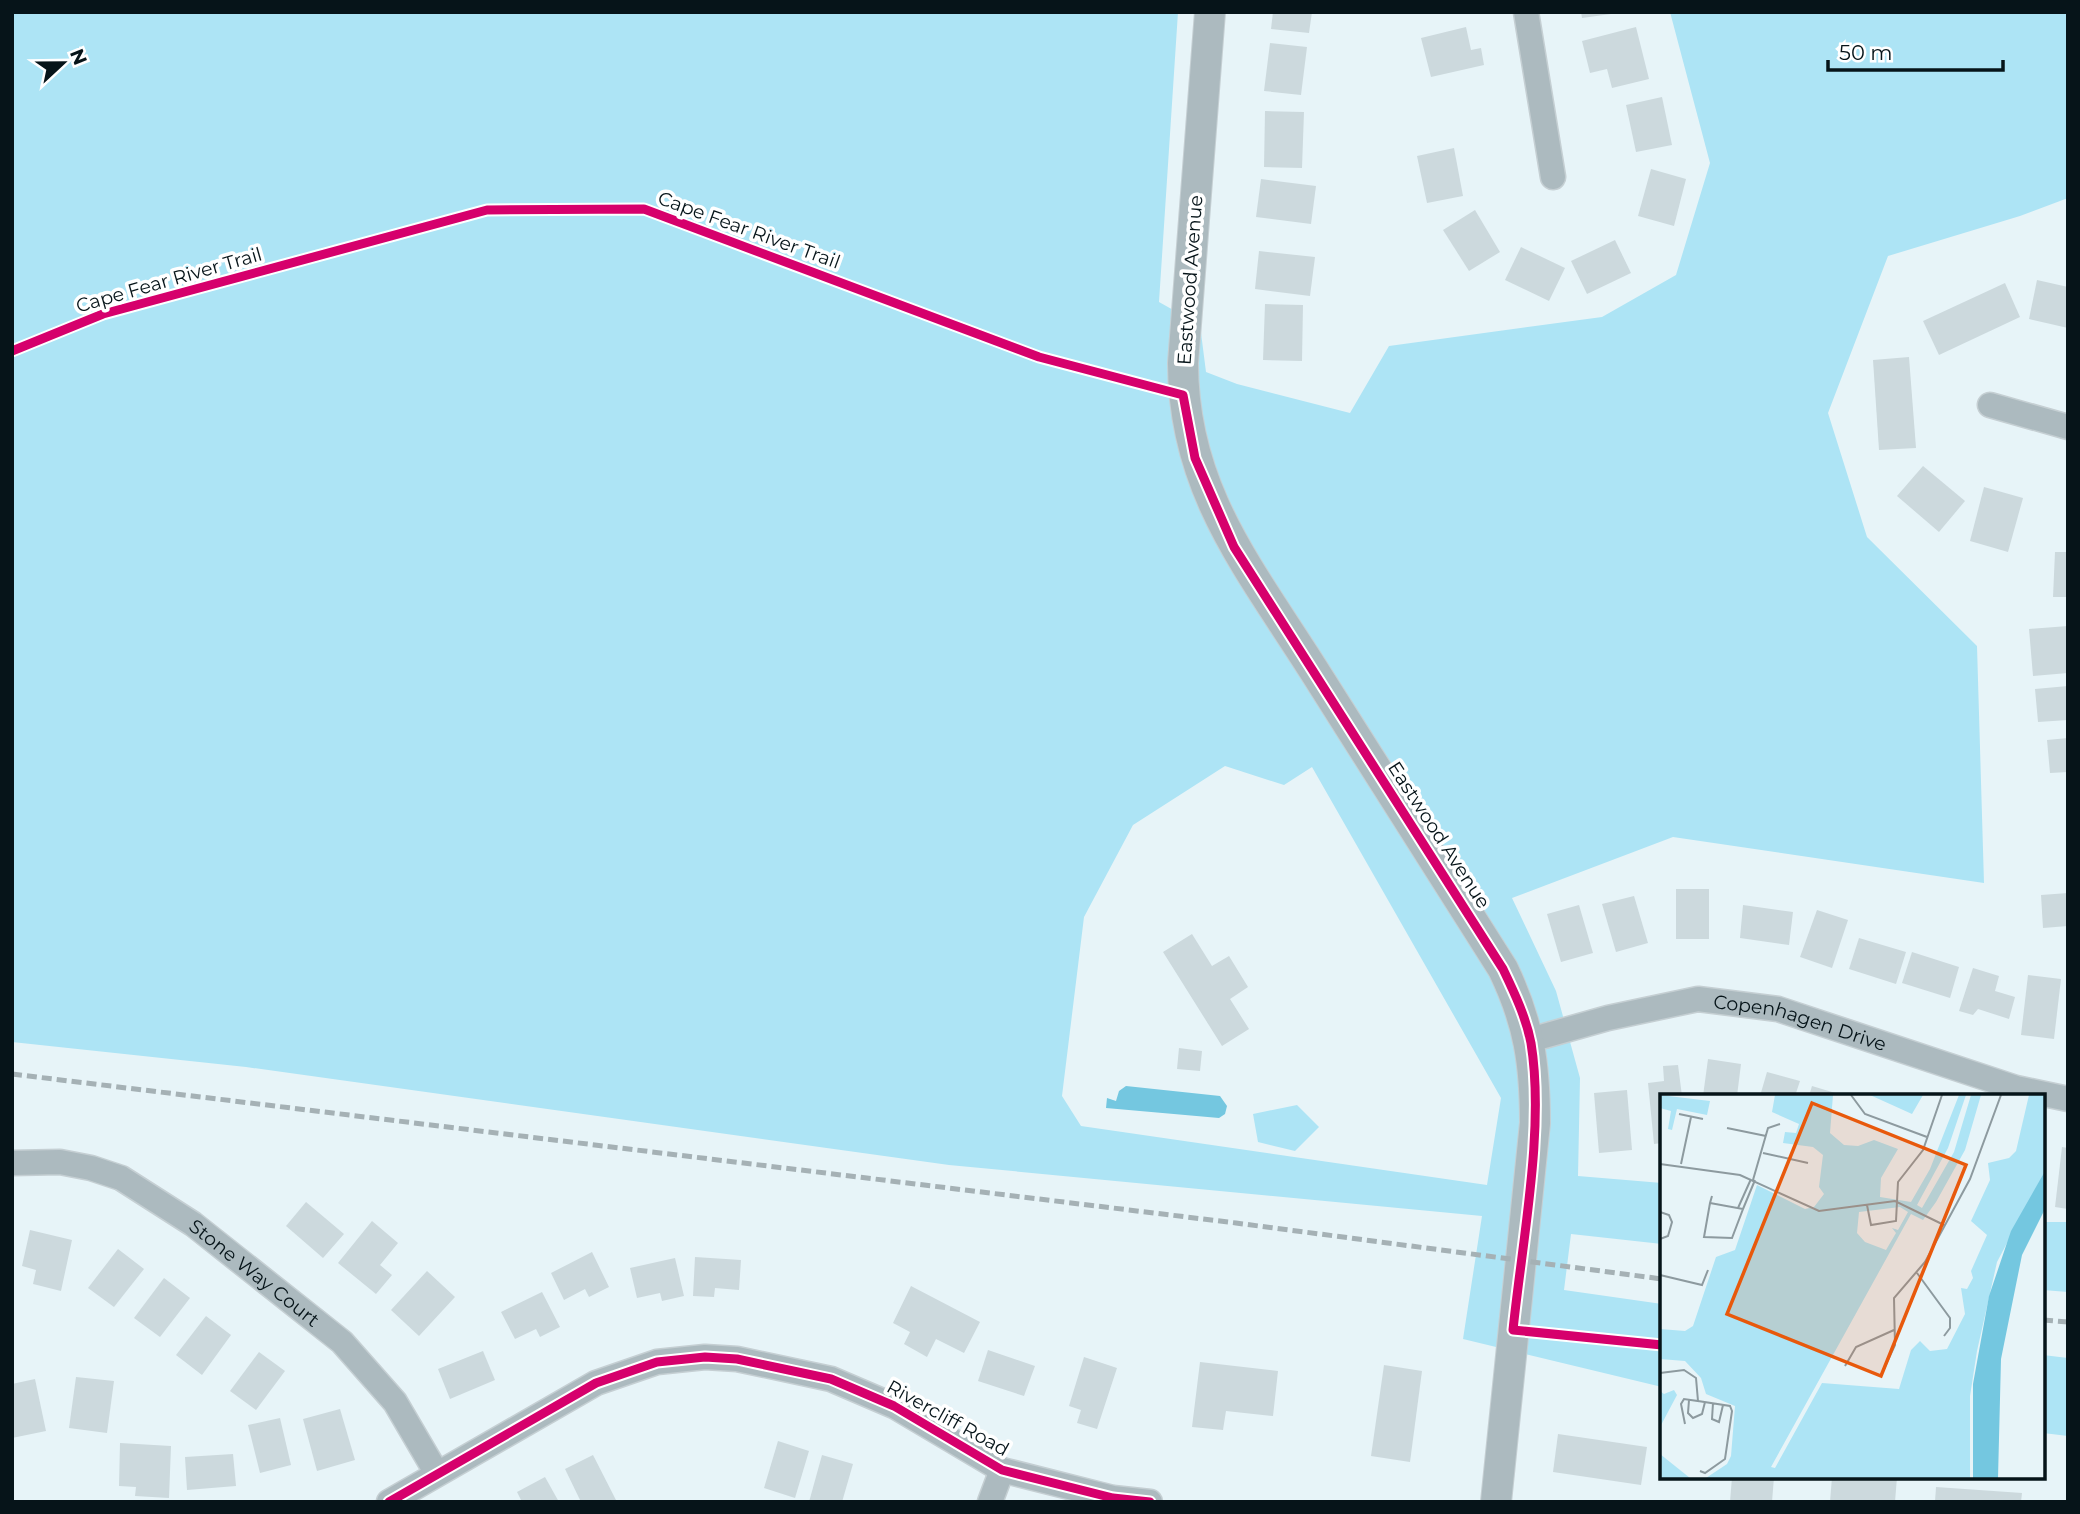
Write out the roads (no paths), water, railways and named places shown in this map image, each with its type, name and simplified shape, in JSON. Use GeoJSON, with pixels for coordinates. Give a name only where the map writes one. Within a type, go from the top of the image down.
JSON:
{"type":"FeatureCollection","features":[{"type":"Feature","properties":{"kind":"street","name":"Eastwood Avenue"},"geometry":{"type":"LineString","coordinates":[[1210,12],[1183,363],[1183,395],[1195,458],[1234,547],[1503,969],[1517,998],[1530,1040],[1535,1076],[1535,1124],[1496,1502]]}},
{"type":"Feature","properties":{"kind":"street"},"geometry":{"type":"LineString","coordinates":[[1526,12],[1553,177]]}},
{"type":"Feature","properties":{"kind":"street"},"geometry":{"type":"LineString","coordinates":[[1990,405],[2068,427]]}},
{"type":"Feature","properties":{"kind":"street","name":"Copenhagen Drive"},"geometry":{"type":"LineString","coordinates":[[1530,1040],[1608,1018],[1698,999],[1778,1009],[2016,1088],[2044,1094]]}},
{"type":"Feature","properties":{"kind":"street","name":"Copenhagen Drive"},"geometry":{"type":"LineString","coordinates":[[2045,1094],[2068,1099]]}},
{"type":"Feature","properties":{"kind":"street","name":"Stone Way Court"},"geometry":{"type":"LineString","coordinates":[[12,1163],[60,1162],[121,1178],[194,1224],[342,1342],[395,1402],[436,1472]]}},
{"type":"Feature","properties":{"kind":"street","name":"Rivercliff Road"},"geometry":{"type":"LineString","coordinates":[[389,1502],[436,1472],[596,1383],[657,1362],[705,1357],[737,1359],[831,1379],[894,1406],[1002,1469],[1113,1498],[1150,1502]]}},
{"type":"Feature","properties":{"kind":"street"},"geometry":{"type":"LineString","coordinates":[[990,1502],[1002,1469]]}},
{"type":"Feature","properties":{"kind":"railway"},"geometry":{"type":"LineString","coordinates":[[12,1074],[1236,1223],[1660,1279]]}},
{"type":"Feature","properties":{"kind":"railway"},"geometry":{"type":"LineString","coordinates":[[2045,1320],[2068,1322]]}}]}
